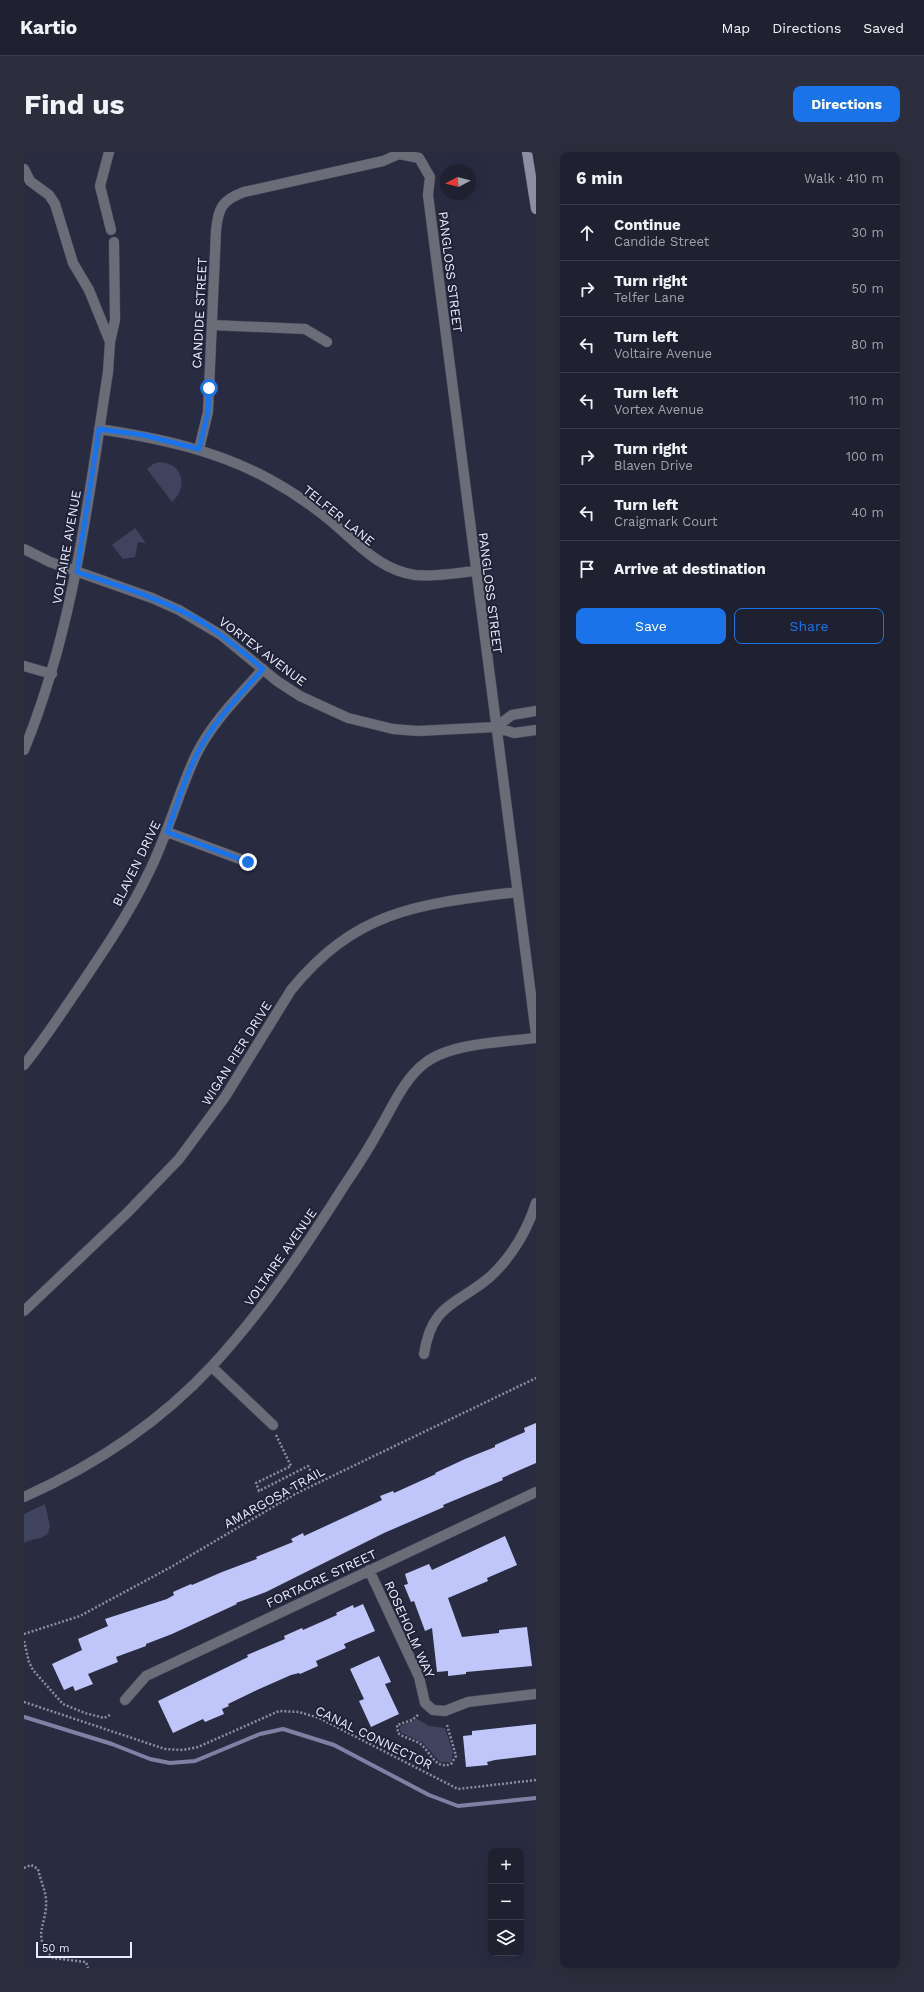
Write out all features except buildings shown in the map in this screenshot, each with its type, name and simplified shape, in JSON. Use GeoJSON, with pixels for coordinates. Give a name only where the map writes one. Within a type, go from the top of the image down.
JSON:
{"type":"FeatureCollection","features":[{"type":"Feature","properties":{"kind":"street"},"geometry":{"type":"LineString","coordinates":[[109,152],[100,186],[101,198],[111,230]]}},
{"type":"Feature","properties":{"kind":"street"},"geometry":{"type":"LineString","coordinates":[[527,152],[536,209]]}},
{"type":"Feature","properties":{"kind":"street","name":"CANDIDE STREET"},"geometry":{"type":"LineString","coordinates":[[199,449],[208,412],[216,231],[218,215],[224,203],[231,197],[244,192],[383,161],[399,154],[419,158]]}},
{"type":"Feature","properties":{"kind":"street","name":"PANGLOSS STREET"},"geometry":{"type":"LineString","coordinates":[[419,158],[430,178],[428,195],[475,570],[536,1034]]}},
{"type":"Feature","properties":{"kind":"street","name":"VOLTAIRE AVENUE"},"geometry":{"type":"LineString","coordinates":[[24,169],[30,181],[50,195],[55,204],[73,264],[89,290],[110,342]]}},
{"type":"Feature","properties":{"kind":"street","name":"VOLTAIRE AVENUE"},"geometry":{"type":"LineString","coordinates":[[24,750],[52,674],[77,572],[108,372],[110,342],[115,320],[114,242]]}},
{"type":"Feature","properties":{"kind":"street"},"geometry":{"type":"LineString","coordinates":[[212,325],[305,330],[327,342]]}},
{"type":"Feature","properties":{"kind":"street","name":"TELFER LANE"},"geometry":{"type":"LineString","coordinates":[[99,429],[143,435],[199,449],[270,480],[312,506],[376,561],[389,567],[414,575],[429,576],[475,570]]}},
{"type":"Feature","properties":{"kind":"street","name":"VORTEX AVENUE"},"geometry":{"type":"LineString","coordinates":[[24,549],[50,562],[152,598],[179,610],[221,635],[281,684],[305,699],[333,713],[370,724],[418,731],[496,727],[514,733],[536,730]]}},
{"type":"Feature","properties":{"kind":"street"},"geometry":{"type":"LineString","coordinates":[[24,666],[52,674]]}},
{"type":"Feature","properties":{"kind":"street","name":"BLAVEN DRIVE"},"geometry":{"type":"LineString","coordinates":[[24,1065],[48,1033],[127,913],[149,874],[167,832],[190,768],[204,740],[227,709],[263,669]]}},
{"type":"Feature","properties":{"kind":"street"},"geometry":{"type":"LineString","coordinates":[[496,727],[512,714],[536,711]]}},
{"type":"Feature","properties":{"kind":"street"},"geometry":{"type":"LineString","coordinates":[[167,832],[248,862]]}},
{"type":"Feature","properties":{"kind":"street","name":"WIGAN PIER DRIVE"},"geometry":{"type":"LineString","coordinates":[[24,1311],[127,1213],[179,1159],[225,1097],[291,990],[320,959],[356,931],[404,910],[441,902],[517,892]]}},
{"type":"Feature","properties":{"kind":"street","name":"VOLTAIRE AVENUE"},"geometry":{"type":"LineString","coordinates":[[24,1497],[76,1471],[129,1438],[184,1393],[212,1366],[253,1318],[309,1240],[356,1168],[404,1086],[416,1071],[439,1054],[455,1049],[536,1038]]}},
{"type":"Feature","properties":{"kind":"street"},"geometry":{"type":"LineString","coordinates":[[424,1354],[431,1326],[448,1306],[490,1276],[506,1261],[530,1221],[536,1203]]}},
{"type":"Feature","properties":{"kind":"street"},"geometry":{"type":"LineString","coordinates":[[212,1366],[274,1429]]}},
{"type":"Feature","properties":{"kind":"street","name":"FORTACRE STREET"},"geometry":{"type":"LineString","coordinates":[[125,1700],[146,1676],[536,1492]]}},
{"type":"Feature","properties":{"kind":"street","name":"ROSEHOLM WAY"},"geometry":{"type":"LineString","coordinates":[[369,1570],[419,1677],[425,1702],[433,1710],[445,1711],[468,1702],[536,1694]]}},
{"type":"Feature","properties":{"kind":"path","name":"AMARGOSA TRAIL"},"geometry":{"type":"LineString","coordinates":[[24,1634],[80,1616],[202,1550],[278,1504],[536,1378]]}},
{"type":"Feature","properties":{"kind":"path"},"geometry":{"type":"LineString","coordinates":[[274,1429],[291,1466],[256,1483],[259,1491],[308,1466],[313,1476],[274,1496],[278,1504]]}},
{"type":"Feature","properties":{"kind":"path"},"geometry":{"type":"LineString","coordinates":[[24,1641],[28,1662],[33,1670],[63,1704],[85,1713],[104,1718],[110,1715]]}},
{"type":"Feature","properties":{"kind":"path","name":"CANAL CONNECTOR"},"geometry":{"type":"LineString","coordinates":[[24,1702],[165,1749],[183,1750],[198,1747],[280,1711],[299,1712],[319,1718],[458,1789],[536,1780]]}},
{"type":"Feature","properties":{"kind":"path"},"geometry":{"type":"LineString","coordinates":[[418,1715],[412,1720],[397,1725],[398,1733],[421,1744],[435,1762],[446,1766],[451,1764],[456,1756],[447,1725]]}},
{"type":"Feature","properties":{"kind":"path"},"geometry":{"type":"LineString","coordinates":[[24,1868],[31,1865],[38,1869],[46,1900],[41,1938],[44,1949],[53,1958],[86,1962],[88,1968]]}},
{"type":"Feature","properties":{"kind":"shaded area"},"geometry":{"type":"Polygon","coordinates":[[[159,462],[167,463],[174,467],[181,477],[182,483],[180,490],[172,502],[147,469],[153,464],[159,462]]]}},
{"type":"Feature","properties":{"kind":"shaded area"},"geometry":{"type":"Polygon","coordinates":[[[135,528],[146,543],[138,542],[135,557],[123,559],[112,545],[135,528]]]}},
{"type":"Feature","properties":{"kind":"shaded area"},"geometry":{"type":"Polygon","coordinates":[[[45,1504],[50,1526],[48,1533],[43,1537],[24,1543],[24,1514],[45,1504]]]}},
{"type":"Feature","properties":{"kind":"shaded area"},"geometry":{"type":"Polygon","coordinates":[[[417,1719],[429,1726],[445,1728],[453,1753],[451,1762],[440,1762],[423,1743],[402,1733],[399,1729],[401,1726],[417,1719]]]}},
{"type":"Feature","properties":{"kind":"waterway"},"geometry":{"type":"LineString","coordinates":[[24,1717],[112,1744],[150,1759],[170,1763],[195,1761],[260,1734],[283,1729],[334,1745],[429,1795],[458,1806],[536,1798]]}},
{"type":"Feature","properties":{"kind":"route"},"geometry":{"type":"LineString","coordinates":[[209,388],[208,412],[199,449],[143,435],[99,429],[77,572],[152,598],[179,610],[202,622],[221,635],[263,669],[227,709],[204,740],[190,768],[167,832],[248,862]]}}]}
